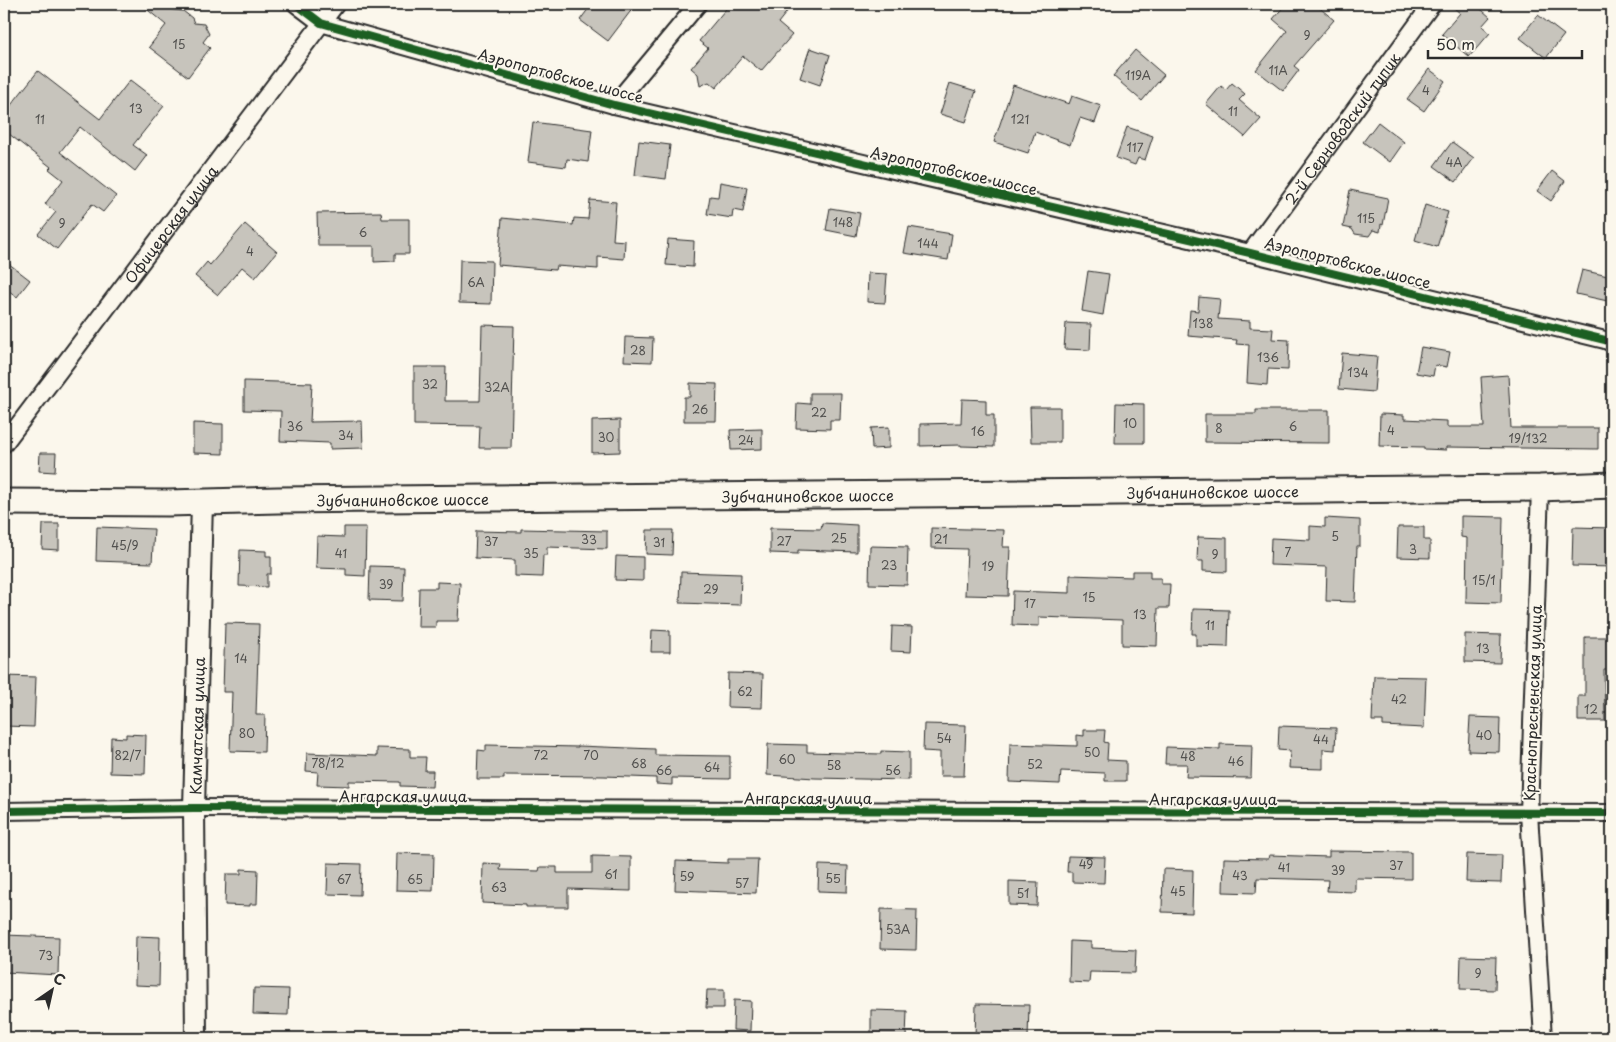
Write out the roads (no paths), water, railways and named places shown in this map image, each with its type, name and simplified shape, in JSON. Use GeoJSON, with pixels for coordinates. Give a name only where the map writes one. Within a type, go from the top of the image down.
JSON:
{"type":"FeatureCollection","features":[{"type":"Feature","properties":{"kind":"main road","name":"Зубчаниновское шоссе"},"geometry":{"type":"LineString","coordinates":[[4,502],[168,503],[1540,488],[1612,485]]}},
{"type":"Feature","properties":{"kind":"street","name":"Аэропортовское шоссе"},"geometry":{"type":"LineString","coordinates":[[296,4],[321,22],[614,105],[1250,253],[1612,343]]}},
{"type":"Feature","properties":{"kind":"street","name":"Офицерская улица"},"geometry":{"type":"LineString","coordinates":[[4,444],[336,4]]}},
{"type":"Feature","properties":{"kind":"street"},"geometry":{"type":"LineString","coordinates":[[614,105],[698,4]]}},
{"type":"Feature","properties":{"kind":"street","name":"2-й Серноводский тупик"},"geometry":{"type":"LineString","coordinates":[[1250,253],[1432,4]]}},
{"type":"Feature","properties":{"kind":"street","name":"Краснопресненская улица"},"geometry":{"type":"LineString","coordinates":[[1540,488],[1529,813],[1543,1038]]}},
{"type":"Feature","properties":{"kind":"street","name":"Камчатская улица"},"geometry":{"type":"LineString","coordinates":[[196,1038],[194,808],[202,502]]}},
{"type":"Feature","properties":{"kind":"street","name":"Ангарская улица"},"geometry":{"type":"LineString","coordinates":[[4,811],[194,808],[1612,813]]}}]}
